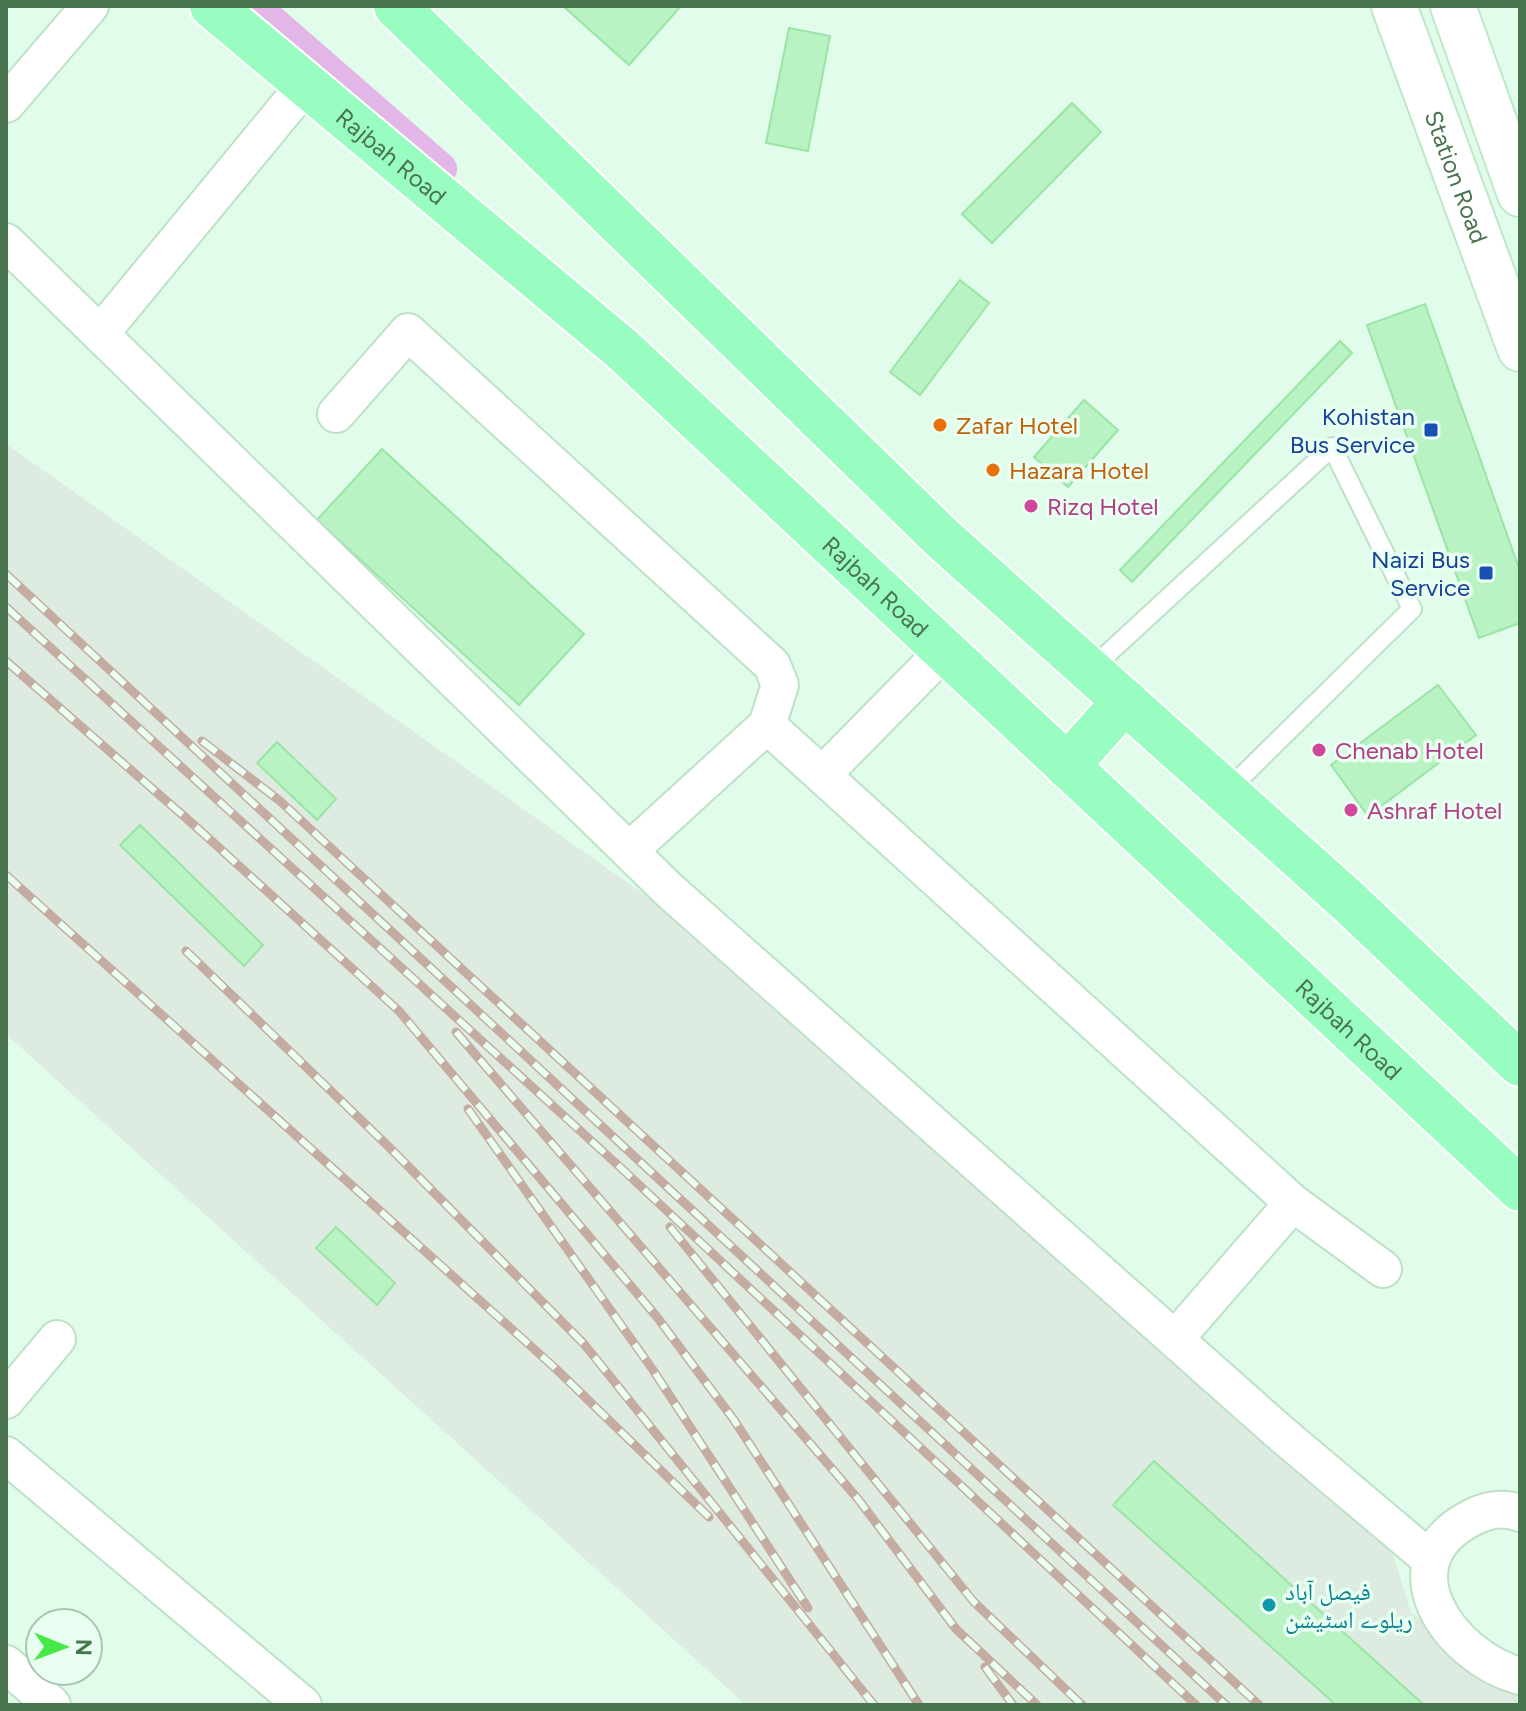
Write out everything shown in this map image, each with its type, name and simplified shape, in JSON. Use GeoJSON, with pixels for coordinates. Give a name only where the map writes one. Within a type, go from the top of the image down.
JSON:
{"type":"FeatureCollection","features":[{"type":"Feature","properties":{"kind":"main road","name":"Rajbah Road"},"geometry":{"type":"LineString","coordinates":[[212,6],[622,349],[1520,1189]]}},
{"type":"Feature","properties":{"kind":"main road"},"geometry":{"type":"LineString","coordinates":[[396,6],[942,538],[1226,792],[1520,1064]]}},
{"type":"Feature","properties":{"kind":"main road","name":"Station Road"},"geometry":{"type":"LineString","coordinates":[[1394,6],[1520,349]]}},
{"type":"Feature","properties":{"kind":"main road"},"geometry":{"type":"LineString","coordinates":[[1453,6],[1512,144],[1520,194]]}},
{"type":"Feature","properties":{"kind":"main road"},"geometry":{"type":"LineString","coordinates":[[1067,766],[1125,701]]}},
{"type":"Feature","properties":{"kind":"street"},"geometry":{"type":"LineString","coordinates":[[6,104],[90,6]]}},
{"type":"Feature","properties":{"kind":"street"},"geometry":{"type":"LineString","coordinates":[[100,334],[306,84]]}},
{"type":"Feature","properties":{"kind":"street"},"geometry":{"type":"LineString","coordinates":[[6,242],[629,851],[1175,1339],[1431,1560]]}},
{"type":"Feature","properties":{"kind":"street"},"geometry":{"type":"LineString","coordinates":[[336,414],[408,332],[772,665],[780,685],[767,725],[629,851]]}},
{"type":"Feature","properties":{"kind":"street"},"geometry":{"type":"LineString","coordinates":[[822,775],[944,651]]}},
{"type":"Feature","properties":{"kind":"street"},"geometry":{"type":"LineString","coordinates":[[767,725],[1293,1203],[1383,1269]]}},
{"type":"Feature","properties":{"kind":"street"},"geometry":{"type":"LineString","coordinates":[[1175,1339],[1293,1203]]}},
{"type":"Feature","properties":{"kind":"street"},"geometry":{"type":"LineString","coordinates":[[7,1398],[57,1339]]}},
{"type":"Feature","properties":{"kind":"street"},"geometry":{"type":"LineString","coordinates":[[6,1455],[303,1705]]}},
{"type":"Feature","properties":{"kind":"street"},"geometry":{"type":"LineString","coordinates":[[1520,1513],[1506,1508],[1485,1511],[1456,1526],[1441,1541],[1431,1560],[1432,1599],[1438,1618],[1480,1658],[1520,1676]]}},
{"type":"Feature","properties":{"kind":"street"},"geometry":{"type":"LineString","coordinates":[[6,1664],[52,1705]]}},
{"type":"Feature","properties":{"kind":"lane"},"geometry":{"type":"LineString","coordinates":[[1090,670],[1332,447],[1412,609],[1226,792]]}},
{"type":"Feature","properties":{"kind":"shaded area"},"geometry":{"type":"Polygon","coordinates":[[[6,444],[675,916],[1393,1554],[1411,1612],[1501,1683],[1520,1688],[1520,1705],[746,1705],[6,1034],[6,444]]]}},
{"type":"Feature","properties":{"kind":"building"},"geometry":{"type":"Polygon","coordinates":[[[563,6],[681,6],[629,65],[563,6]]]}},
{"type":"Feature","properties":{"kind":"building"},"geometry":{"type":"Polygon","coordinates":[[[789,28],[830,36],[808,151],[766,143],[789,28]]]}},
{"type":"Feature","properties":{"kind":"building"},"geometry":{"type":"Polygon","coordinates":[[[1072,103],[1101,132],[992,243],[962,214],[1072,103]]]}},
{"type":"Feature","properties":{"kind":"building"},"geometry":{"type":"Polygon","coordinates":[[[960,280],[989,303],[920,395],[890,372],[960,280]]]}},
{"type":"Feature","properties":{"kind":"building"},"geometry":{"type":"Polygon","coordinates":[[[1425,304],[1520,571],[1520,623],[1479,638],[1367,325],[1425,304]]]}},
{"type":"Feature","properties":{"kind":"building"},"geometry":{"type":"Polygon","coordinates":[[[1340,341],[1352,353],[1132,582],[1120,570],[1340,341]]]}},
{"type":"Feature","properties":{"kind":"building"},"geometry":{"type":"Polygon","coordinates":[[[1084,400],[1118,430],[1068,487],[1034,457],[1084,400]]]}},
{"type":"Feature","properties":{"kind":"building"},"geometry":{"type":"Polygon","coordinates":[[[382,449],[584,634],[519,705],[317,520],[382,449]]]}},
{"type":"Feature","properties":{"kind":"building"},"geometry":{"type":"Polygon","coordinates":[[[1438,685],[1476,735],[1368,816],[1331,765],[1438,685]]]}},
{"type":"Feature","properties":{"kind":"building"},"geometry":{"type":"Polygon","coordinates":[[[277,742],[336,799],[317,820],[257,763],[277,742]]]}},
{"type":"Feature","properties":{"kind":"building"},"geometry":{"type":"Polygon","coordinates":[[[140,825],[263,945],[244,966],[120,845],[140,825]]]}},
{"type":"Feature","properties":{"kind":"building"},"geometry":{"type":"Polygon","coordinates":[[[336,1227],[395,1283],[377,1305],[316,1248],[336,1227]]]}},
{"type":"Feature","properties":{"kind":"building","name":"فیصل آباد ریلوے اسٹیشن"},"geometry":{"type":"Polygon","coordinates":[[[1154,1461],[1424,1705],[1336,1705],[1113,1505],[1154,1461]]]}},
{"type":"Feature","properties":{"kind":"waterway"},"geometry":{"type":"LineString","coordinates":[[253,6],[440,169]]}},
{"type":"Feature","properties":{"kind":"railway"},"geometry":{"type":"LineString","coordinates":[[6,574],[1226,1705]]}},
{"type":"Feature","properties":{"kind":"railway"},"geometry":{"type":"LineString","coordinates":[[6,607],[621,1168],[1196,1705]]}},
{"type":"Feature","properties":{"kind":"railway"},"geometry":{"type":"LineString","coordinates":[[6,661],[194,825],[399,1011],[657,1317],[734,1420],[919,1705]]}},
{"type":"Feature","properties":{"kind":"railway"},"geometry":{"type":"LineString","coordinates":[[202,741],[280,801],[1259,1705]]}},
{"type":"Feature","properties":{"kind":"railway"},"geometry":{"type":"LineString","coordinates":[[6,875],[554,1367],[709,1517]]}},
{"type":"Feature","properties":{"kind":"railway"},"geometry":{"type":"LineString","coordinates":[[186,951],[389,1147],[584,1344],[874,1705]]}},
{"type":"Feature","properties":{"kind":"railway"},"geometry":{"type":"LineString","coordinates":[[456,1032],[858,1499],[956,1629],[1037,1705]]}},
{"type":"Feature","properties":{"kind":"railway"},"geometry":{"type":"LineString","coordinates":[[468,1109],[653,1370],[808,1608]]}},
{"type":"Feature","properties":{"kind":"railway"},"geometry":{"type":"LineString","coordinates":[[670,1227],[974,1602],[1082,1705]]}},
{"type":"Feature","properties":{"kind":"railway"},"geometry":{"type":"LineString","coordinates":[[985,1667],[1013,1705]]}},
{"type":"Feature","properties":{"kind":"place","name":"Zafar Hotel"},"geometry":{"type":"Point","coordinates":[940,425]}},
{"type":"Feature","properties":{"kind":"place","name":"Kohistan Bus Service"},"geometry":{"type":"Point","coordinates":[1431,430]}},
{"type":"Feature","properties":{"kind":"place","name":"Hazara Hotel"},"geometry":{"type":"Point","coordinates":[993,470]}},
{"type":"Feature","properties":{"kind":"place","name":"Rizq Hotel"},"geometry":{"type":"Point","coordinates":[1031,506]}},
{"type":"Feature","properties":{"kind":"place","name":"Naizi Bus Service"},"geometry":{"type":"Point","coordinates":[1486,573]}},
{"type":"Feature","properties":{"kind":"place","name":"Chenab Hotel"},"geometry":{"type":"Point","coordinates":[1319,750]}},
{"type":"Feature","properties":{"kind":"place","name":"Ashraf Hotel"},"geometry":{"type":"Point","coordinates":[1351,810]}},
{"type":"Feature","properties":{"kind":"place","name":"فیصل آباد ریلوے اسٹیشن"},"geometry":{"type":"Point","coordinates":[1269,1605]}}]}
